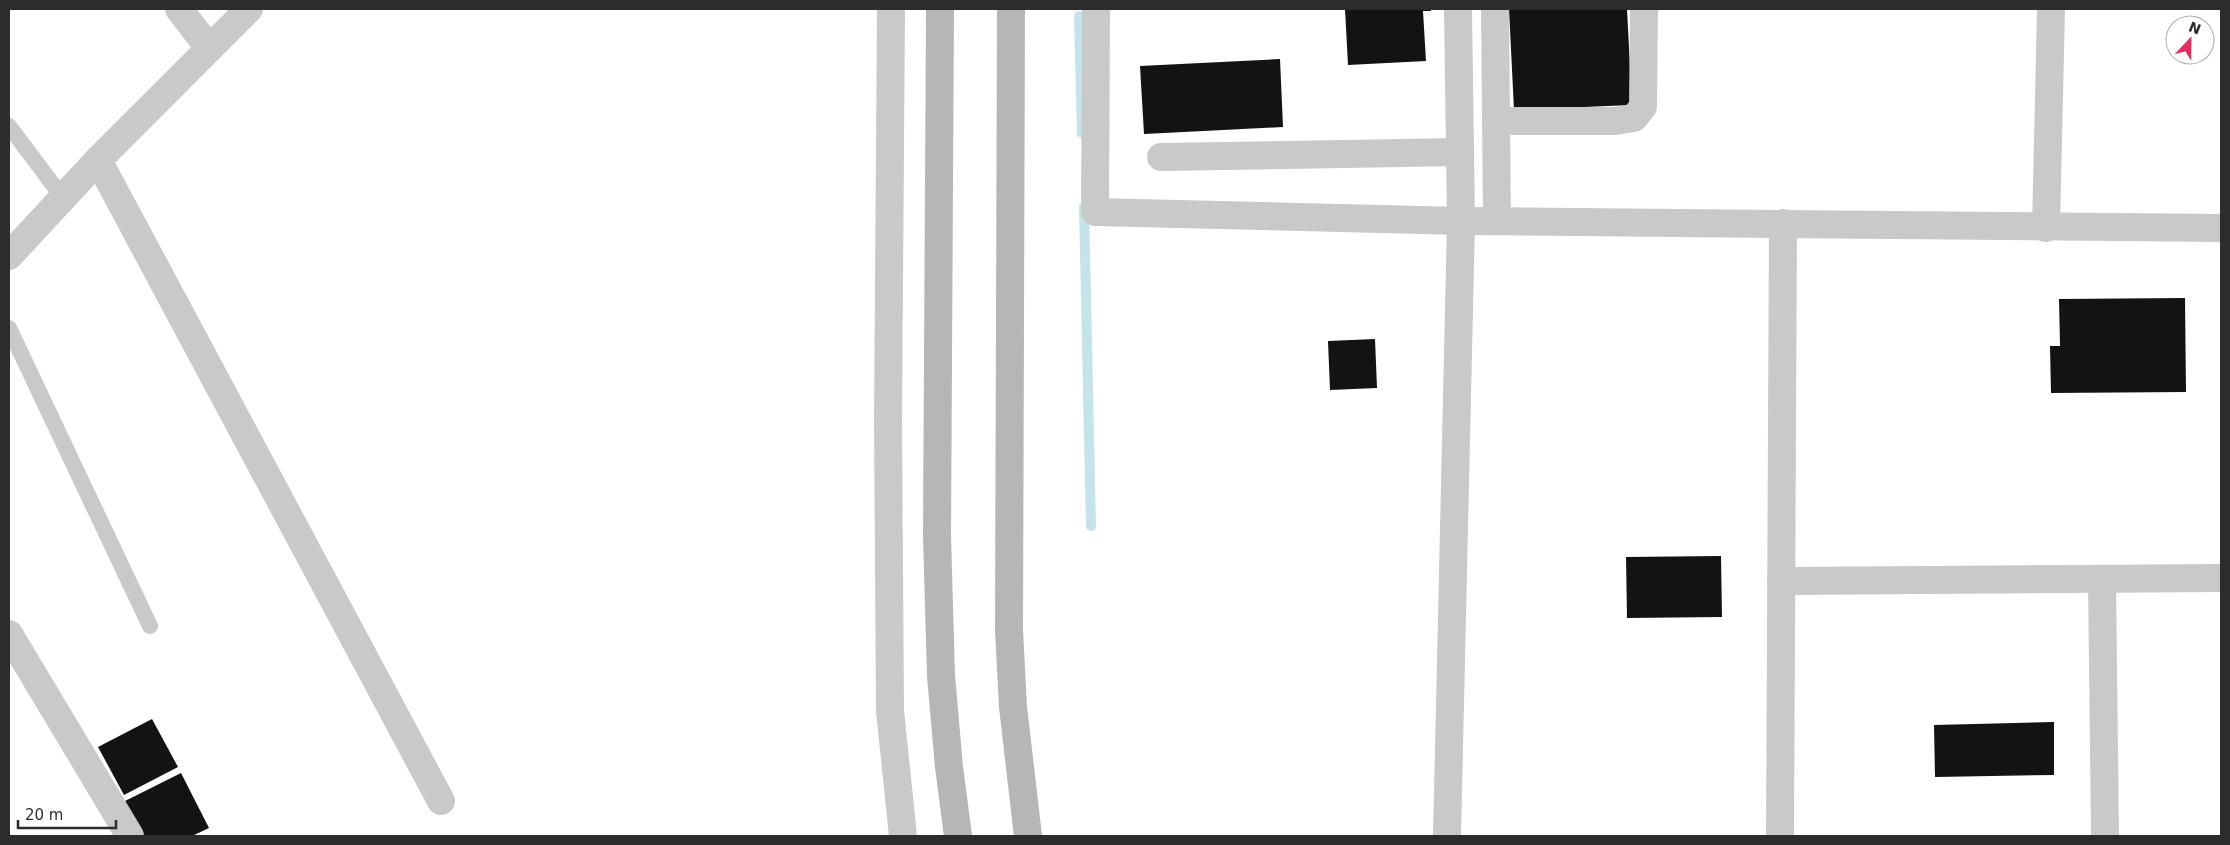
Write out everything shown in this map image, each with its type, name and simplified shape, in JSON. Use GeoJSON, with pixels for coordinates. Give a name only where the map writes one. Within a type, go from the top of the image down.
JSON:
{"type":"FeatureCollection","features":[{"type":"Feature","properties":{"kind":"main road"},"geometry":{"type":"LineString","coordinates":[[940,9],[937,536],[941,676],[949,767],[958,836]]}},
{"type":"Feature","properties":{"kind":"main road"},"geometry":{"type":"LineString","coordinates":[[1011,9],[1009,630],[1013,707],[1028,836]]}},
{"type":"Feature","properties":{"kind":"street"},"geometry":{"type":"LineString","coordinates":[[179,9],[210,48]]}},
{"type":"Feature","properties":{"kind":"street"},"geometry":{"type":"LineString","coordinates":[[9,256],[98,160],[249,9]]}},
{"type":"Feature","properties":{"kind":"street"},"geometry":{"type":"LineString","coordinates":[[891,9],[888,421],[890,711],[903,836]]}},
{"type":"Feature","properties":{"kind":"street"},"geometry":{"type":"LineString","coordinates":[[1096,9],[1095,212],[1461,221],[1783,223],[2046,228],[2221,228]]}},
{"type":"Feature","properties":{"kind":"street"},"geometry":{"type":"LineString","coordinates":[[1447,836],[1461,221],[1458,9]]}},
{"type":"Feature","properties":{"kind":"street"},"geometry":{"type":"LineString","coordinates":[[1495,9],[1497,221]]}},
{"type":"Feature","properties":{"kind":"street"},"geometry":{"type":"LineString","coordinates":[[1496,121],[1615,121],[1634,118],[1643,107],[1644,9]]}},
{"type":"Feature","properties":{"kind":"street"},"geometry":{"type":"LineString","coordinates":[[2046,228],[2051,9]]}},
{"type":"Feature","properties":{"kind":"street"},"geometry":{"type":"LineString","coordinates":[[1161,157],[1460,152]]}},
{"type":"Feature","properties":{"kind":"street"},"geometry":{"type":"LineString","coordinates":[[98,160],[441,801]]}},
{"type":"Feature","properties":{"kind":"street"},"geometry":{"type":"LineString","coordinates":[[1780,836],[1783,223]]}},
{"type":"Feature","properties":{"kind":"street"},"geometry":{"type":"LineString","coordinates":[[1781,581],[2221,578]]}},
{"type":"Feature","properties":{"kind":"street"},"geometry":{"type":"LineString","coordinates":[[2102,579],[2106,836]]}},
{"type":"Feature","properties":{"kind":"street"},"geometry":{"type":"LineString","coordinates":[[9,634],[130,836]]}},
{"type":"Feature","properties":{"kind":"lane"},"geometry":{"type":"LineString","coordinates":[[9,126],[63,198]]}},
{"type":"Feature","properties":{"kind":"lane"},"geometry":{"type":"LineString","coordinates":[[9,328],[150,626]]}},
{"type":"Feature","properties":{"kind":"building"},"geometry":{"type":"Polygon","coordinates":[[[1345,9],[1430,9],[1431,11],[1423,11],[1426,61],[1348,65],[1345,9]]]}},
{"type":"Feature","properties":{"kind":"building"},"geometry":{"type":"Polygon","coordinates":[[[1509,9],[1627,9],[1632,105],[1514,110],[1509,9]]]}},
{"type":"Feature","properties":{"kind":"building"},"geometry":{"type":"Polygon","coordinates":[[[1280,59],[1283,127],[1144,134],[1140,66],[1280,59]]]}},
{"type":"Feature","properties":{"kind":"building"},"geometry":{"type":"Polygon","coordinates":[[[2185,298],[2186,392],[2051,393],[2050,346],[2060,346],[2059,299],[2185,298]]]}},
{"type":"Feature","properties":{"kind":"building"},"geometry":{"type":"Polygon","coordinates":[[[1375,339],[1377,388],[1330,390],[1328,341],[1375,339]]]}},
{"type":"Feature","properties":{"kind":"building"},"geometry":{"type":"Polygon","coordinates":[[[1721,556],[1722,617],[1627,618],[1626,557],[1721,556]]]}},
{"type":"Feature","properties":{"kind":"building"},"geometry":{"type":"Polygon","coordinates":[[[152,719],[178,767],[124,795],[98,747],[152,719]]]}},
{"type":"Feature","properties":{"kind":"building"},"geometry":{"type":"Polygon","coordinates":[[[2054,722],[2054,775],[1935,777],[1934,725],[2054,722]]]}},
{"type":"Feature","properties":{"kind":"building"},"geometry":{"type":"Polygon","coordinates":[[[181,773],[209,828],[192,836],[143,836],[125,801],[181,773]]]}},
{"type":"Feature","properties":{"kind":"waterway"},"geometry":{"type":"LineString","coordinates":[[1079,16],[1082,133]]}},
{"type":"Feature","properties":{"kind":"waterway"},"geometry":{"type":"LineString","coordinates":[[1084,207],[1091,526]]}}]}
